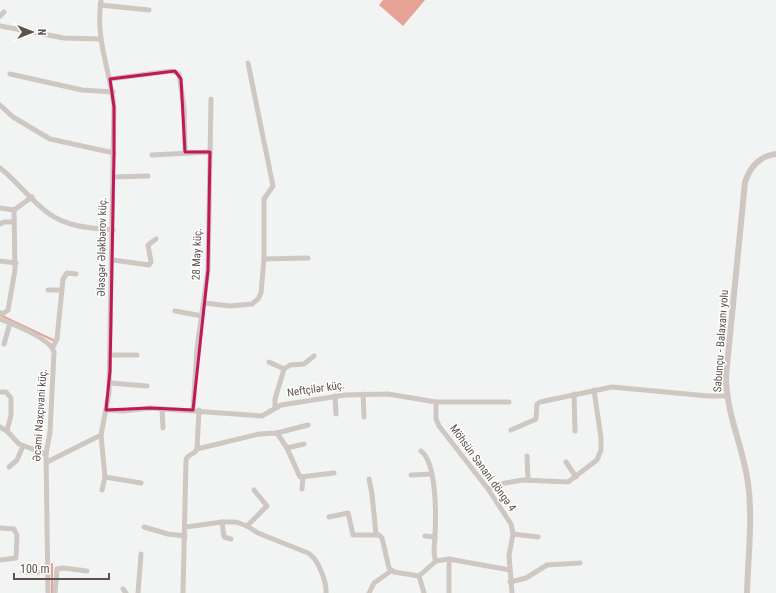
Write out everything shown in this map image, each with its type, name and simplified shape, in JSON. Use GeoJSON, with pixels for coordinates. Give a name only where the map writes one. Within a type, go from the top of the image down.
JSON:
{"type":"FeatureCollection","features":[{"type":"Feature","properties":{"kind":"street"},"geometry":{"type":"LineString","coordinates":[[100,2],[149,10]]}},
{"type":"Feature","properties":{"kind":"street","name":"Ələsgər Ələkbərov küç."},"geometry":{"type":"LineString","coordinates":[[100,2],[100,39],[113,92],[114,153],[111,355],[110,383],[101,435],[105,477],[102,490]]}},
{"type":"Feature","properties":{"kind":"street"},"geometry":{"type":"LineString","coordinates":[[0,26],[64,38],[100,39]]}},
{"type":"Feature","properties":{"kind":"street"},"geometry":{"type":"LineString","coordinates":[[204,303],[230,306],[252,304],[258,299],[261,293],[264,259],[264,199],[272,189],[273,180],[248,63]]}},
{"type":"Feature","properties":{"kind":"street"},"geometry":{"type":"LineString","coordinates":[[110,79],[171,71],[179,74],[184,108],[185,152]]}},
{"type":"Feature","properties":{"kind":"street"},"geometry":{"type":"LineString","coordinates":[[10,74],[82,90],[113,92]]}},
{"type":"Feature","properties":{"kind":"street","name":"28 May küç."},"geometry":{"type":"LineString","coordinates":[[193,410],[195,371],[208,270],[211,99]]}},
{"type":"Feature","properties":{"kind":"street"},"geometry":{"type":"LineString","coordinates":[[0,105],[13,117],[50,139],[114,153]]}},
{"type":"Feature","properties":{"kind":"street"},"geometry":{"type":"LineString","coordinates":[[152,155],[185,152],[210,152]]}},
{"type":"Feature","properties":{"kind":"street","name":"Sabunçu - Balaxanı yolu"},"geometry":{"type":"LineString","coordinates":[[747,593],[749,491],[727,396],[726,376],[745,182],[754,164],[766,156],[776,154]]}},
{"type":"Feature","properties":{"kind":"street"},"geometry":{"type":"LineString","coordinates":[[0,168],[48,213],[60,220],[85,227],[113,230]]}},
{"type":"Feature","properties":{"kind":"street"},"geometry":{"type":"LineString","coordinates":[[113,177],[148,176]]}},
{"type":"Feature","properties":{"kind":"street"},"geometry":{"type":"LineString","coordinates":[[0,208],[14,210],[32,197]]}},
{"type":"Feature","properties":{"kind":"street"},"geometry":{"type":"LineString","coordinates":[[0,312],[4,313],[8,310],[16,263],[14,210]]}},
{"type":"Feature","properties":{"kind":"street"},"geometry":{"type":"LineString","coordinates":[[0,224],[4,222],[14,222]]}},
{"type":"Feature","properties":{"kind":"street"},"geometry":{"type":"LineString","coordinates":[[113,260],[149,265],[151,262],[148,245],[156,239]]}},
{"type":"Feature","properties":{"kind":"street"},"geometry":{"type":"LineString","coordinates":[[264,259],[308,258]]}},
{"type":"Feature","properties":{"kind":"street"},"geometry":{"type":"LineString","coordinates":[[0,261],[16,263]]}},
{"type":"Feature","properties":{"kind":"street"},"geometry":{"type":"LineString","coordinates":[[48,290],[61,290],[65,275],[76,274]]}},
{"type":"Feature","properties":{"kind":"street","name":"Əcəmi Naxçıvani küç."},"geometry":{"type":"LineString","coordinates":[[48,593],[46,454],[50,432],[53,348],[57,339],[61,290]]}},
{"type":"Feature","properties":{"kind":"street"},"geometry":{"type":"LineString","coordinates":[[175,311],[202,316]]}},
{"type":"Feature","properties":{"kind":"street"},"geometry":{"type":"LineString","coordinates":[[0,319],[46,341],[53,348]]}},
{"type":"Feature","properties":{"kind":"street"},"geometry":{"type":"LineString","coordinates":[[4,344],[10,323]]}},
{"type":"Feature","properties":{"kind":"street"},"geometry":{"type":"LineString","coordinates":[[111,355],[137,355]]}},
{"type":"Feature","properties":{"kind":"street"},"geometry":{"type":"LineString","coordinates":[[275,407],[275,399],[284,369],[290,365],[304,364],[314,356]]}},
{"type":"Feature","properties":{"kind":"street"},"geometry":{"type":"LineString","coordinates":[[269,362],[284,369]]}},
{"type":"Feature","properties":{"kind":"street"},"geometry":{"type":"LineString","coordinates":[[110,383],[147,386]]}},
{"type":"Feature","properties":{"kind":"street"},"geometry":{"type":"LineString","coordinates":[[511,430],[536,418],[537,404],[540,402],[594,390],[620,387],[708,396],[727,396]]}},
{"type":"Feature","properties":{"kind":"street"},"geometry":{"type":"LineString","coordinates":[[488,489],[505,483],[528,480],[557,483],[568,482],[576,478],[597,460],[602,450],[594,390]]}},
{"type":"Feature","properties":{"kind":"street"},"geometry":{"type":"LineString","coordinates":[[0,392],[9,394],[11,398],[11,415],[7,431]]}},
{"type":"Feature","properties":{"kind":"street"},"geometry":{"type":"LineString","coordinates":[[363,394],[364,417]]}},
{"type":"Feature","properties":{"kind":"street","name":"Neftçilər küç."},"geometry":{"type":"LineString","coordinates":[[106,410],[116,412],[142,408],[199,410],[262,416],[275,407],[288,403],[335,396],[363,394],[388,394],[436,402],[509,402]]}},
{"type":"Feature","properties":{"kind":"street"},"geometry":{"type":"LineString","coordinates":[[574,394],[575,431]]}},
{"type":"Feature","properties":{"kind":"street"},"geometry":{"type":"LineString","coordinates":[[335,396],[336,414]]}},
{"type":"Feature","properties":{"kind":"street","name":"Möhsün Sənani döngə 4"},"geometry":{"type":"LineString","coordinates":[[436,402],[436,419],[439,426],[488,489],[511,524],[513,534]]}},
{"type":"Feature","properties":{"kind":"street"},"geometry":{"type":"LineString","coordinates":[[162,409],[163,428]]}},
{"type":"Feature","properties":{"kind":"street"},"geometry":{"type":"LineString","coordinates":[[197,449],[199,410]]}},
{"type":"Feature","properties":{"kind":"street"},"geometry":{"type":"LineString","coordinates":[[183,593],[186,527],[186,460],[188,456],[197,449],[259,434],[277,432],[308,425]]}},
{"type":"Feature","properties":{"kind":"street"},"geometry":{"type":"LineString","coordinates":[[1,428],[7,431],[24,446],[42,451],[46,454]]}},
{"type":"Feature","properties":{"kind":"street"},"geometry":{"type":"LineString","coordinates":[[277,432],[287,448],[300,477],[334,473]]}},
{"type":"Feature","properties":{"kind":"street"},"geometry":{"type":"LineString","coordinates":[[47,462],[101,435]]}},
{"type":"Feature","properties":{"kind":"street"},"geometry":{"type":"LineString","coordinates":[[287,448],[304,444]]}},
{"type":"Feature","properties":{"kind":"street"},"geometry":{"type":"LineString","coordinates":[[9,467],[18,460],[24,446]]}},
{"type":"Feature","properties":{"kind":"street"},"geometry":{"type":"LineString","coordinates":[[420,451],[426,456],[436,498],[436,561]]}},
{"type":"Feature","properties":{"kind":"street"},"geometry":{"type":"LineString","coordinates":[[527,456],[528,480]]}},
{"type":"Feature","properties":{"kind":"street"},"geometry":{"type":"LineString","coordinates":[[566,462],[576,478]]}},
{"type":"Feature","properties":{"kind":"street"},"geometry":{"type":"LineString","coordinates":[[411,475],[431,474]]}},
{"type":"Feature","properties":{"kind":"street"},"geometry":{"type":"LineString","coordinates":[[105,477],[141,483]]}},
{"type":"Feature","properties":{"kind":"street"},"geometry":{"type":"LineString","coordinates":[[302,489],[303,477]]}},
{"type":"Feature","properties":{"kind":"street"},"geometry":{"type":"LineString","coordinates":[[369,479],[376,534]]}},
{"type":"Feature","properties":{"kind":"street"},"geometry":{"type":"LineString","coordinates":[[247,526],[267,506],[254,490]]}},
{"type":"Feature","properties":{"kind":"street"},"geometry":{"type":"LineString","coordinates":[[329,517],[345,512],[349,515],[353,534],[376,534],[382,538],[387,563],[391,571]]}},
{"type":"Feature","properties":{"kind":"street"},"geometry":{"type":"LineString","coordinates":[[186,527],[222,522],[236,522],[247,526],[258,533],[312,555],[326,586],[326,593]]}},
{"type":"Feature","properties":{"kind":"street"},"geometry":{"type":"LineString","coordinates":[[222,522],[224,537],[231,539]]}},
{"type":"Feature","properties":{"kind":"street"},"geometry":{"type":"LineString","coordinates":[[144,527],[168,534],[185,536]]}},
{"type":"Feature","properties":{"kind":"street"},"geometry":{"type":"LineString","coordinates":[[0,528],[14,529],[17,535],[16,558],[0,560]]}},
{"type":"Feature","properties":{"kind":"street"},"geometry":{"type":"LineString","coordinates":[[512,593],[510,582],[510,549],[513,534],[538,537]]}},
{"type":"Feature","properties":{"kind":"street"},"geometry":{"type":"LineString","coordinates":[[425,536],[435,537]]}},
{"type":"Feature","properties":{"kind":"street"},"geometry":{"type":"LineString","coordinates":[[138,593],[141,554]]}},
{"type":"Feature","properties":{"kind":"street"},"geometry":{"type":"LineString","coordinates":[[419,576],[436,561],[449,558],[510,570]]}},
{"type":"Feature","properties":{"kind":"street"},"geometry":{"type":"LineString","coordinates":[[449,558],[449,592]]}},
{"type":"Feature","properties":{"kind":"street"},"geometry":{"type":"LineString","coordinates":[[510,582],[526,578],[547,565],[580,563]]}},
{"type":"Feature","properties":{"kind":"street"},"geometry":{"type":"LineString","coordinates":[[55,593],[57,569],[63,568],[87,571]]}},
{"type":"Feature","properties":{"kind":"street"},"geometry":{"type":"LineString","coordinates":[[369,593],[374,583],[391,571],[419,576]]}},
{"type":"Feature","properties":{"kind":"street"},"geometry":{"type":"LineString","coordinates":[[23,572],[48,572]]}},
{"type":"Feature","properties":{"kind":"street"},"geometry":{"type":"LineString","coordinates":[[419,576],[424,593]]}},
{"type":"Feature","properties":{"kind":"highlighted area"},"geometry":{"type":"Polygon","coordinates":[[[175,71],[181,79],[185,152],[210,152],[208,270],[193,410],[150,408],[106,410],[110,371],[114,153],[114,107],[110,79],[175,71]]]}},
{"type":"Feature","properties":{"kind":"shaded area"},"geometry":{"type":"Polygon","coordinates":[[[383,0],[425,0],[403,26],[379,5],[383,0]]]}},
{"type":"Feature","properties":{"kind":"waterway"},"geometry":{"type":"LineString","coordinates":[[0,315],[53,340]]}},
{"type":"Feature","properties":{"kind":"waterway"},"geometry":{"type":"LineString","coordinates":[[52,564],[52,593]]}}]}
